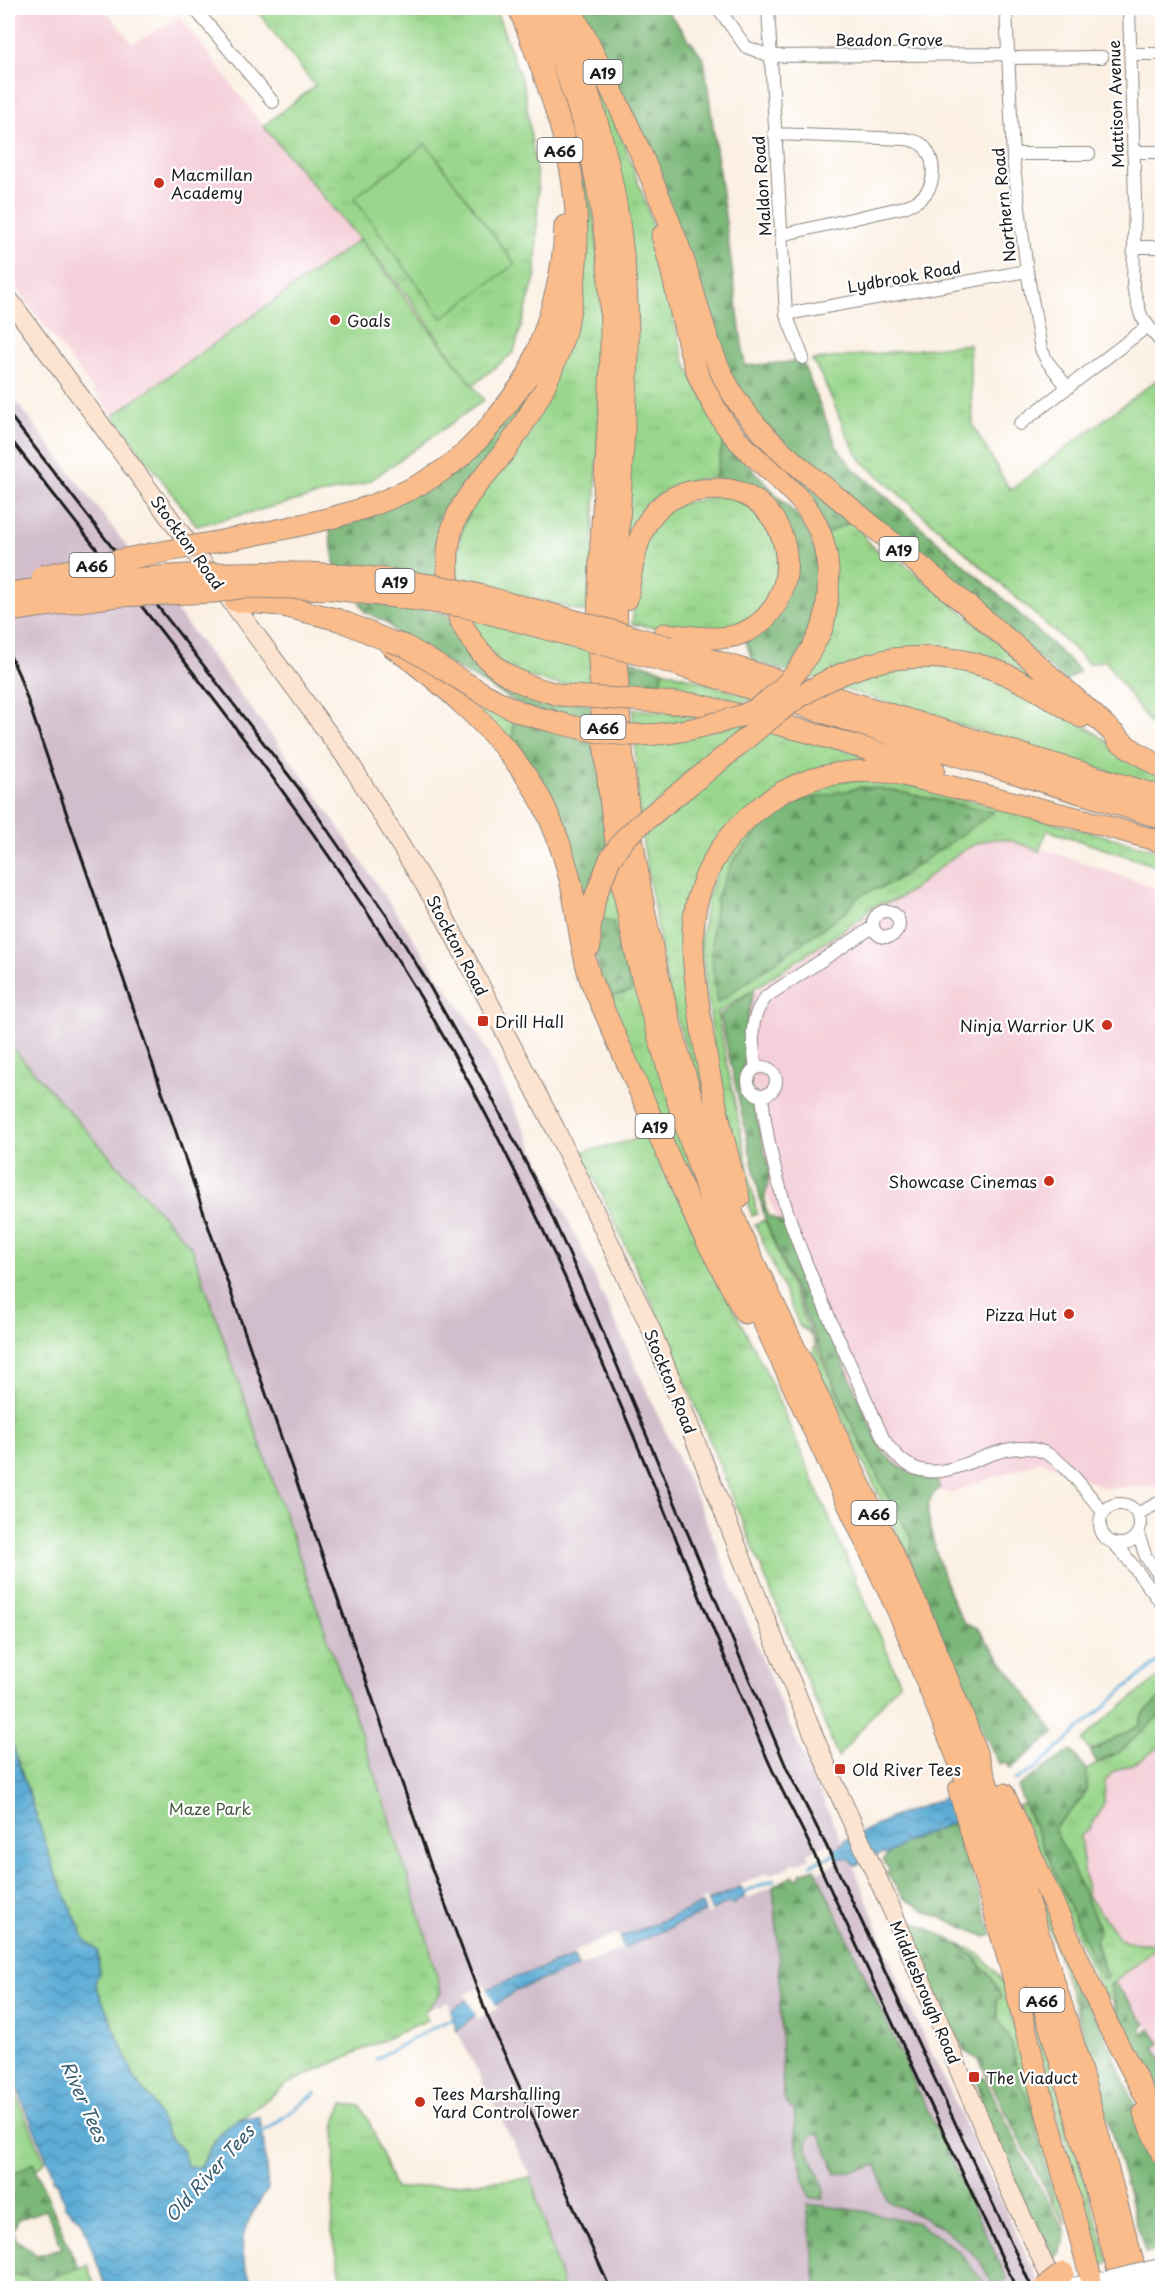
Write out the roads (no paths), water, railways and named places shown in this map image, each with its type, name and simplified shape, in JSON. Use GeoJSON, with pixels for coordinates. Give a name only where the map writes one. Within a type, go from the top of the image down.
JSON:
{"type":"FeatureCollection","features":[{"type":"Feature","properties":{"kind":"highway","name":"A66"},"geometry":{"type":"LineString","coordinates":[[519,8],[565,139],[574,179],[578,219],[577,260],[572,300],[555,359],[530,414],[507,448],[465,499],[454,522],[448,546],[447,571],[451,596],[460,620],[488,659],[509,676],[531,687],[560,695],[694,704],[805,731],[1014,793],[1088,821]]}},
{"type":"Feature","properties":{"kind":"highway","name":"A66"},"geometry":{"type":"LineString","coordinates":[[537,8],[562,61],[580,112],[605,238],[611,335],[598,605],[599,657],[608,774],[624,895],[645,989],[704,1184],[725,1239],[902,1620],[1005,1874],[1062,2067],[1105,2286]]}},
{"type":"Feature","properties":{"kind":"highway","name":"A66"},"geometry":{"type":"LineString","coordinates":[[555,8],[579,66],[602,138],[624,260],[628,334],[617,543],[617,664],[630,816],[638,870],[665,1007],[720,1183],[742,1237],[911,1593],[964,1719],[1018,1871],[1070,2031],[1140,2289]]}},
{"type":"Feature","properties":{"kind":"highway","name":"A19"},"geometry":{"type":"LineString","coordinates":[[570,8],[599,62],[669,221],[687,269],[710,344],[727,382],[755,425],[791,460],[856,512],[1084,705],[1128,747]]}},
{"type":"Feature","properties":{"kind":"highway","name":"A66"},"geometry":{"type":"LineString","coordinates":[[8,586],[24,580],[104,563],[291,528],[375,504],[414,487],[449,466],[479,440],[527,377],[552,309],[560,273],[565,236],[566,200],[552,100]]}},
{"type":"Feature","properties":{"kind":"highway","name":"A19"},"geometry":{"type":"LineString","coordinates":[[215,592],[235,601],[280,605],[339,620],[405,646],[522,713],[583,730],[614,735],[643,736],[704,726],[734,718],[759,707],[798,672],[813,650],[823,626],[828,602],[830,579],[822,539],[800,500],[736,441],[715,409],[696,371],[664,243],[633,137]]}},
{"type":"Feature","properties":{"kind":"highway","name":"A66"},"geometry":{"type":"LineString","coordinates":[[559,617],[668,648],[711,637],[744,633],[761,622],[775,608],[784,590],[788,570],[787,550],[780,531],[769,514],[753,499],[736,491],[716,489],[696,491],[677,495],[652,514],[646,523],[632,564],[617,664]]}},
{"type":"Feature","properties":{"kind":"highway","name":"A19"},"geometry":{"type":"LineString","coordinates":[[8,593],[180,574],[260,571],[325,573],[455,589],[559,617]]}},
{"type":"Feature","properties":{"kind":"highway","name":"A19"},"geometry":{"type":"LineString","coordinates":[[8,611],[117,596],[215,592],[245,587],[335,589],[451,604],[668,648],[1162,798]]}},
{"type":"Feature","properties":{"kind":"highway","name":"A19"},"geometry":{"type":"LineString","coordinates":[[389,641],[390,645],[415,663],[483,724],[538,795],[564,859],[585,964],[610,1025],[700,1228],[780,1380],[812,1424]]}},
{"type":"Feature","properties":{"kind":"highway","name":"A19"},"geometry":{"type":"LineString","coordinates":[[668,648],[927,746],[1162,818]]}},
{"type":"Feature","properties":{"kind":"highway","name":"A19"},"geometry":{"type":"LineString","coordinates":[[610,1025],[592,960],[590,929],[595,898],[610,859],[626,837],[773,717],[826,680],[858,667],[892,659],[926,657],[976,663],[1008,674],[1038,689],[1162,768]]}},
{"type":"Feature","properties":{"kind":"highway","name":"A66"},"geometry":{"type":"LineString","coordinates":[[776,1311],[742,1210],[725,1145],[707,1059],[695,976],[692,938],[698,901],[708,873],[722,846],[748,816],[780,793],[817,777],[856,771],[896,773],[1162,842]]}},
{"type":"Feature","properties":{"kind":"highway","name":"A66"},"geometry":{"type":"LineString","coordinates":[[942,1717],[960,1795],[1012,1972],[1079,2236],[1105,2286]]}},
{"type":"Feature","properties":{"kind":"highway","name":"A66"},"geometry":{"type":"LineString","coordinates":[[964,1719],[1004,1794],[1090,1988],[1127,2065],[1141,2108],[1162,2154]]}},
{"type":"Feature","properties":{"kind":"highway"},"geometry":{"type":"LineString","coordinates":[[1127,2065],[1162,2127]]}},
{"type":"Feature","properties":{"kind":"highway"},"geometry":{"type":"LineString","coordinates":[[1044,2289],[1061,2284],[1076,2256],[1079,2236]]}},
{"type":"Feature","properties":{"kind":"main road","name":"Stockton Road"},"geometry":{"type":"LineString","coordinates":[[8,298],[350,763],[445,918],[555,1128],[651,1329],[781,1657],[854,1828]]}},
{"type":"Feature","properties":{"kind":"main road","name":"Middlesbrough Road"},"geometry":{"type":"LineString","coordinates":[[854,1828],[892,1910],[1006,2182],[1061,2284]]}},
{"type":"Feature","properties":{"kind":"street"},"geometry":{"type":"LineString","coordinates":[[194,8],[273,102]]}},
{"type":"Feature","properties":{"kind":"street"},"geometry":{"type":"LineString","coordinates":[[718,8],[746,47],[770,56]]}},
{"type":"Feature","properties":{"kind":"street","name":"Maldon Road"},"geometry":{"type":"LineString","coordinates":[[768,8],[786,314],[803,358]]}},
{"type":"Feature","properties":{"kind":"street","name":"Northern Road"},"geometry":{"type":"LineString","coordinates":[[1006,8],[1013,154],[1027,271],[1041,349],[1047,361],[1068,388]]}},
{"type":"Feature","properties":{"kind":"street","name":"Mattison Avenue"},"geometry":{"type":"LineString","coordinates":[[1129,8],[1135,199],[1132,286],[1136,301],[1148,326],[1159,340]]}},
{"type":"Feature","properties":{"kind":"street"},"geometry":{"type":"LineString","coordinates":[[1130,54],[1162,54]]}},
{"type":"Feature","properties":{"kind":"street","name":"Beadon Grove"},"geometry":{"type":"LineString","coordinates":[[770,56],[1102,57]]}},
{"type":"Feature","properties":{"kind":"street"},"geometry":{"type":"LineString","coordinates":[[774,134],[906,139],[919,142],[926,150],[934,171],[930,187],[919,201],[904,207],[781,235]]}},
{"type":"Feature","properties":{"kind":"street"},"geometry":{"type":"LineString","coordinates":[[1133,152],[1162,152]]}},
{"type":"Feature","properties":{"kind":"street"},"geometry":{"type":"LineString","coordinates":[[1013,154],[1089,154]]}},
{"type":"Feature","properties":{"kind":"street"},"geometry":{"type":"LineString","coordinates":[[1134,247],[1162,247]]}},
{"type":"Feature","properties":{"kind":"street","name":"Lydbrook Road"},"geometry":{"type":"LineString","coordinates":[[786,314],[1027,271]]}},
{"type":"Feature","properties":{"kind":"street"},"geometry":{"type":"LineString","coordinates":[[1020,424],[1148,326]]}},
{"type":"Feature","properties":{"kind":"street"},"geometry":{"type":"LineString","coordinates":[[756,1068],[752,1029],[760,1005],[767,996],[873,927]]}},
{"type":"Feature","properties":{"kind":"street"},"geometry":{"type":"LineString","coordinates":[[765,1067],[775,1076],[774,1089],[762,1095],[753,1092],[748,1084],[749,1074],[756,1068],[765,1067]]}},
{"type":"Feature","properties":{"kind":"street"},"geometry":{"type":"LineString","coordinates":[[762,1095],[769,1145],[792,1229],[889,1448],[895,1455],[912,1465],[936,1471],[952,1470],[1008,1449],[1024,1447],[1041,1450],[1062,1464],[1104,1513]]}},
{"type":"Feature","properties":{"kind":"street"},"geometry":{"type":"LineString","coordinates":[[1137,1514],[1162,1501]]}},
{"type":"Feature","properties":{"kind":"street"},"geometry":{"type":"LineString","coordinates":[[1162,1579],[1146,1557],[1138,1534],[1139,1520],[1132,1508],[1117,1505],[1104,1513],[1100,1527],[1102,1534],[1124,1554],[1162,1604]]}},
{"type":"Feature","properties":{"kind":"street"},"geometry":{"type":"LineString","coordinates":[[1114,1544],[1132,1541],[1138,1534]]}},
{"type":"Feature","properties":{"kind":"street"},"geometry":{"type":"LineString","coordinates":[[1105,2286],[1162,2266]]}},
{"type":"Feature","properties":{"kind":"street"},"geometry":{"type":"LineString","coordinates":[[1061,2284],[1105,2286],[1162,2278]]}},
{"type":"Feature","properties":{"kind":"water","name":"River Tees"},"geometry":{"type":"Polygon","coordinates":[[[8,1732],[54,1869],[85,1940],[98,1950],[99,1972],[95,1983],[136,2081],[151,2099],[168,2136],[183,2151],[187,2166],[201,2167],[216,2139],[229,2125],[237,2120],[259,2117],[268,2189],[246,2226],[243,2236],[244,2259],[254,2288],[106,2288],[82,2221],[65,2206],[57,2182],[53,2181],[53,2174],[8,2067],[8,1732]]]}},
{"type":"Feature","properties":{"kind":"water"},"geometry":{"type":"Polygon","coordinates":[[[947,1797],[956,1821],[906,1842],[887,1855],[882,1853],[856,1865],[851,1859],[837,1858],[833,1849],[843,1844],[844,1841],[893,1817],[947,1797]]]}},
{"type":"Feature","properties":{"kind":"water"},"geometry":{"type":"Polygon","coordinates":[[[741,1887],[745,1897],[732,1905],[730,1902],[712,1911],[707,1901],[741,1887]]]}},
{"type":"Feature","properties":{"kind":"water"},"geometry":{"type":"Polygon","coordinates":[[[702,1904],[705,1912],[624,1948],[620,1938],[702,1904]]]}},
{"type":"Feature","properties":{"kind":"water"},"geometry":{"type":"Polygon","coordinates":[[[574,1956],[578,1967],[518,1989],[475,2015],[457,2031],[451,2011],[463,2002],[493,1987],[574,1956]]]}},
{"type":"Feature","properties":{"kind":"waterway","name":"Old River Tees"},"geometry":{"type":"LineString","coordinates":[[1015,1780],[1035,1769],[1125,1688],[1162,1659]]}},
{"type":"Feature","properties":{"kind":"waterway","name":"Old River Tees"},"geometry":{"type":"LineString","coordinates":[[811,1864],[838,1853]]}},
{"type":"Feature","properties":{"kind":"waterway","name":"Old River Tees"},"geometry":{"type":"LineString","coordinates":[[741,1893],[774,1880]]}},
{"type":"Feature","properties":{"kind":"waterway","name":"Old River Tees"},"geometry":{"type":"LineString","coordinates":[[376,2059],[442,2023],[456,2018]]}},
{"type":"Feature","properties":{"kind":"waterway","name":"Old River Tees"},"geometry":{"type":"LineString","coordinates":[[262,2133],[316,2093]]}},
{"type":"Feature","properties":{"kind":"railway"},"geometry":{"type":"LineString","coordinates":[[8,413],[297,786],[389,919],[489,1092],[540,1190],[584,1287],[787,1769],[826,1845],[1032,2288]]}},
{"type":"Feature","properties":{"kind":"railway"},"geometry":{"type":"LineString","coordinates":[[8,436],[208,692],[305,822],[396,957],[452,1051],[504,1149],[552,1248],[640,1452],[772,1770],[808,1842],[1016,2288]]}},
{"type":"Feature","properties":{"kind":"railway"},"geometry":{"type":"LineString","coordinates":[[8,651],[19,675],[432,1869],[487,2015],[610,2288]]}},
{"type":"Feature","properties":{"kind":"place","name":"Macmillan Academy"},"geometry":{"type":"Point","coordinates":[159,183]}},
{"type":"Feature","properties":{"kind":"place","name":"Goals"},"geometry":{"type":"Point","coordinates":[335,320]}},
{"type":"Feature","properties":{"kind":"place","name":"Drill Hall"},"geometry":{"type":"Point","coordinates":[483,1021]}},
{"type":"Feature","properties":{"kind":"place","name":"Ninja Warrior UK"},"geometry":{"type":"Point","coordinates":[1107,1025]}},
{"type":"Feature","properties":{"kind":"place","name":"Showcase Cinemas"},"geometry":{"type":"Point","coordinates":[1049,1181]}},
{"type":"Feature","properties":{"kind":"place","name":"Pizza Hut"},"geometry":{"type":"Point","coordinates":[1069,1314]}},
{"type":"Feature","properties":{"kind":"place","name":"Old River Tees"},"geometry":{"type":"Point","coordinates":[840,1769]}},
{"type":"Feature","properties":{"kind":"place","name":"The Viaduct"},"geometry":{"type":"Point","coordinates":[974,2077]}},
{"type":"Feature","properties":{"kind":"place","name":"Tees Marshalling Yard Control Tower"},"geometry":{"type":"Point","coordinates":[420,2102]}},
{"type":"Feature","properties":{"kind":"park label","name":"Maze Park"},"geometry":{"type":"Point","coordinates":[210,1808]}}]}
